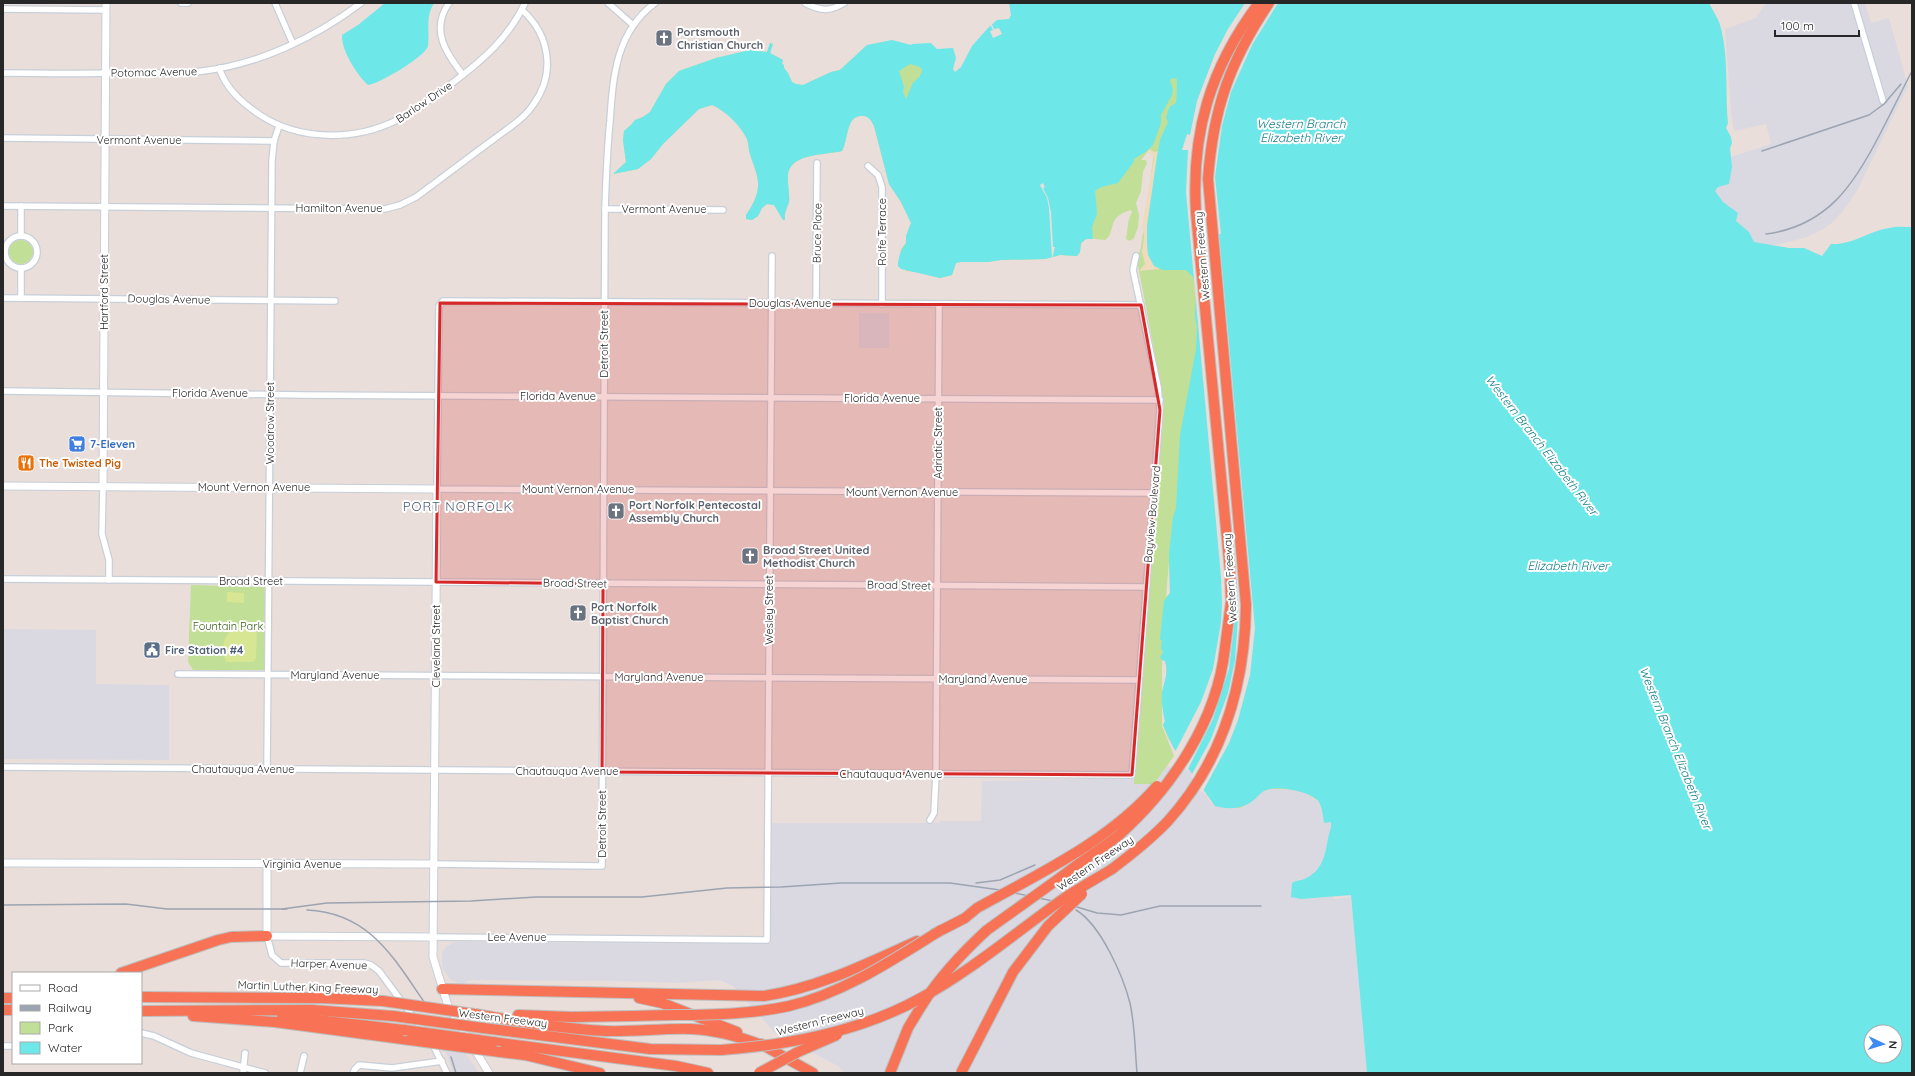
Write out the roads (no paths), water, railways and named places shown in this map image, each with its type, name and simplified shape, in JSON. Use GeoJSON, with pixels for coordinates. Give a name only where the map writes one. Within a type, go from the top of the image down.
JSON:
{"type":"FeatureCollection","features":[{"type":"Feature","properties":{"kind":"highway","name":"Western Freeway"},"geometry":{"type":"LineString","coordinates":[[474,1014],[572,1017],[733,1012],[789,1006],[826,994],[885,965],[941,930],[966,918],[977,908],[1090,844],[1112,828],[1148,796],[1170,770],[1193,733],[1207,705],[1225,648],[1230,602],[1230,571],[1196,214],[1194,176],[1202,118],[1214,78],[1235,38],[1259,3]]}},
{"type":"Feature","properties":{"kind":"highway","name":"Western Freeway"},"geometry":{"type":"LineString","coordinates":[[238,1010],[326,1011],[394,1016],[650,1049],[721,1050],[789,1042],[870,1022],[918,1000],[948,983],[1002,946],[1063,899],[1112,869],[1140,847],[1167,821],[1196,784],[1220,739],[1230,714],[1243,660],[1246,605],[1208,179],[1214,127],[1230,72],[1242,47],[1269,3]]}},
{"type":"Feature","properties":{"kind":"highway"},"geometry":{"type":"LineString","coordinates":[[890,1073],[908,1028],[922,1005],[949,967],[971,944],[987,930],[1116,837],[1150,805],[1174,773],[1204,722],[1221,677],[1225,648]]}},
{"type":"Feature","properties":{"kind":"highway"},"geometry":{"type":"LineString","coordinates":[[962,1073],[1013,972],[1029,949],[1073,901],[1112,869]]}},
{"type":"Feature","properties":{"kind":"highway"},"geometry":{"type":"LineString","coordinates":[[442,989],[764,996],[797,990],[821,982],[941,930]]}},
{"type":"Feature","properties":{"kind":"highway"},"geometry":{"type":"LineString","coordinates":[[124,972],[218,940],[231,937],[267,936]]}},
{"type":"Feature","properties":{"kind":"highway"},"geometry":{"type":"LineString","coordinates":[[606,993],[642,998],[662,1003],[728,1028],[770,1048],[813,1073]]}},
{"type":"Feature","properties":{"kind":"highway","name":"Martin Luther King Freeway"},"geometry":{"type":"LineString","coordinates":[[142,997],[321,998],[383,1001],[474,1014]]}},
{"type":"Feature","properties":{"kind":"highway"},"geometry":{"type":"LineString","coordinates":[[897,1073],[905,1044],[922,1005]]}},
{"type":"Feature","properties":{"kind":"highway"},"geometry":{"type":"LineString","coordinates":[[142,1011],[238,1010],[404,1030],[676,1066],[708,1073]]}},
{"type":"Feature","properties":{"kind":"highway"},"geometry":{"type":"LineString","coordinates":[[162,1011],[211,1018],[275,1022],[525,1055],[600,1073]]}},
{"type":"Feature","properties":{"kind":"highway"},"geometry":{"type":"LineString","coordinates":[[474,1014],[573,1028],[608,1031],[692,1029],[710,1031],[748,1040],[770,1048]]}},
{"type":"Feature","properties":{"kind":"highway"},"geometry":{"type":"LineString","coordinates":[[759,1073],[798,1052],[870,1022]]}},
{"type":"Feature","properties":{"kind":"street"},"geometry":{"type":"LineString","coordinates":[[181,3],[188,3]]}},
{"type":"Feature","properties":{"kind":"street"},"geometry":{"type":"LineString","coordinates":[[275,3],[293,44]]}},
{"type":"Feature","properties":{"kind":"street","name":"Potomac Avenue"},"geometry":{"type":"LineString","coordinates":[[3,73],[174,74],[219,68],[257,58],[293,44],[332,23],[361,3]]}},
{"type":"Feature","properties":{"kind":"street"},"geometry":{"type":"LineString","coordinates":[[449,3],[445,9],[441,24],[442,43],[449,58],[463,74]]}},
{"type":"Feature","properties":{"kind":"street","name":"Barlow Drive"},"geometry":{"type":"LineString","coordinates":[[219,68],[226,85],[238,98],[279,126],[318,135],[347,134],[372,130],[397,121],[413,111],[485,58],[499,44],[522,10],[525,3]]}},
{"type":"Feature","properties":{"kind":"street"},"geometry":{"type":"LineString","coordinates":[[608,3],[633,25]]}},
{"type":"Feature","properties":{"kind":"street","name":"Detroit Street"},"geometry":{"type":"LineString","coordinates":[[602,866],[605,209],[607,151],[614,72],[623,42],[633,25],[655,3]]}},
{"type":"Feature","properties":{"kind":"street"},"geometry":{"type":"LineString","coordinates":[[805,3],[824,10],[835,8],[844,3]]}},
{"type":"Feature","properties":{"kind":"street"},"geometry":{"type":"LineString","coordinates":[[1854,3],[1883,101]]}},
{"type":"Feature","properties":{"kind":"street"},"geometry":{"type":"LineString","coordinates":[[3,8],[106,6]]}},
{"type":"Feature","properties":{"kind":"street","name":"Hartford Street"},"geometry":{"type":"LineString","coordinates":[[106,6],[102,534],[109,560],[108,580]]}},
{"type":"Feature","properties":{"kind":"street","name":"Hamilton Avenue"},"geometry":{"type":"LineString","coordinates":[[3,206],[385,209],[400,206],[416,198],[520,118],[532,107],[539,96],[544,85],[548,68],[546,49],[544,39],[535,23],[522,10]]}},
{"type":"Feature","properties":{"kind":"street","name":"Woodrow Street"},"geometry":{"type":"LineString","coordinates":[[267,770],[270,300],[274,142],[279,126]]}},
{"type":"Feature","properties":{"kind":"street","name":"Vermont Avenue"},"geometry":{"type":"LineString","coordinates":[[3,138],[274,142]]}},
{"type":"Feature","properties":{"kind":"street","name":"Bruce Place"},"geometry":{"type":"LineString","coordinates":[[816,303],[817,163]]}},
{"type":"Feature","properties":{"kind":"street","name":"Rolfe Terrace"},"geometry":{"type":"LineString","coordinates":[[868,166],[878,175],[882,187],[882,304]]}},
{"type":"Feature","properties":{"kind":"street"},"geometry":{"type":"LineString","coordinates":[[21,206],[21,235]]}},
{"type":"Feature","properties":{"kind":"street","name":"Vermont Avenue"},"geometry":{"type":"LineString","coordinates":[[605,209],[723,210]]}},
{"type":"Feature","properties":{"kind":"street"},"geometry":{"type":"LineString","coordinates":[[21,235],[31,240],[35,252],[31,264],[21,268],[10,264],[6,252],[10,240],[21,235]]}},
{"type":"Feature","properties":{"kind":"street","name":"Wesley Street"},"geometry":{"type":"LineString","coordinates":[[767,940],[772,256]]}},
{"type":"Feature","properties":{"kind":"street","name":"Bayview Boulevard"},"geometry":{"type":"LineString","coordinates":[[1132,775],[1160,410],[1160,400],[1133,270],[1136,256]]}},
{"type":"Feature","properties":{"kind":"street"},"geometry":{"type":"LineString","coordinates":[[21,268],[21,298]]}},
{"type":"Feature","properties":{"kind":"street","name":"Douglas Avenue"},"geometry":{"type":"LineString","coordinates":[[3,298],[335,301]]}},
{"type":"Feature","properties":{"kind":"street","name":"Douglas Avenue"},"geometry":{"type":"LineString","coordinates":[[440,303],[443,301],[1141,305]]}},
{"type":"Feature","properties":{"kind":"street","name":"Cleveland Street"},"geometry":{"type":"LineString","coordinates":[[440,303],[432,937],[433,957],[448,1006],[455,1020],[489,1072]]}},
{"type":"Feature","properties":{"kind":"street","name":"Adriatic Street"},"geometry":{"type":"LineString","coordinates":[[930,820],[934,813],[936,774],[939,305]]}},
{"type":"Feature","properties":{"kind":"street","name":"Florida Avenue"},"geometry":{"type":"LineString","coordinates":[[3,391],[438,396],[1160,400]]}},
{"type":"Feature","properties":{"kind":"street","name":"Mount Vernon Avenue"},"geometry":{"type":"LineString","coordinates":[[3,486],[1154,493]]}},
{"type":"Feature","properties":{"kind":"street","name":"Broad Street"},"geometry":{"type":"LineString","coordinates":[[3,579],[1146,587]]}},
{"type":"Feature","properties":{"kind":"street","name":"Maryland Avenue"},"geometry":{"type":"LineString","coordinates":[[178,674],[1139,680]]}},
{"type":"Feature","properties":{"kind":"street","name":"Chautauqua Avenue"},"geometry":{"type":"LineString","coordinates":[[3,767],[1132,775]]}},
{"type":"Feature","properties":{"kind":"street","name":"Virginia Avenue"},"geometry":{"type":"LineString","coordinates":[[3,863],[602,866]]}},
{"type":"Feature","properties":{"kind":"street"},"geometry":{"type":"LineString","coordinates":[[267,864],[267,936]]}},
{"type":"Feature","properties":{"kind":"street","name":"Lee Avenue"},"geometry":{"type":"LineString","coordinates":[[267,936],[767,940]]}},
{"type":"Feature","properties":{"kind":"street","name":"Harper Avenue"},"geometry":{"type":"LineString","coordinates":[[267,936],[272,955],[281,963],[364,963],[371,965],[379,971],[416,1021],[442,1061],[447,1073]]}},
{"type":"Feature","properties":{"kind":"street"},"geometry":{"type":"LineString","coordinates":[[142,1033],[154,1036],[191,1053],[244,1070],[265,1073]]}},
{"type":"Feature","properties":{"kind":"street"},"geometry":{"type":"LineString","coordinates":[[244,1070],[245,1053]]}},
{"type":"Feature","properties":{"kind":"street"},"geometry":{"type":"LineString","coordinates":[[300,1073],[304,1056]]}},
{"type":"Feature","properties":{"kind":"street"},"geometry":{"type":"LineString","coordinates":[[353,1073],[359,1066],[392,1068],[442,1061]]}},
{"type":"Feature","properties":{"kind":"water"},"geometry":{"type":"Polygon","coordinates":[[[385,3],[434,3],[431,8],[429,19],[428,46],[425,51],[401,69],[382,80],[368,85],[350,62],[344,48],[342,35],[358,25],[385,3]]]}},
{"type":"Feature","properties":{"kind":"water","name":"Elizabeth River"},"geometry":{"type":"Polygon","coordinates":[[[1009,3],[1709,3],[1717,17],[1725,49],[1728,123],[1726,128],[1731,137],[1732,143],[1730,148],[1732,167],[1729,184],[1718,187],[1715,191],[1723,202],[1738,213],[1736,221],[1749,232],[1754,242],[1789,248],[1804,248],[1822,256],[1831,244],[1847,242],[1889,228],[1912,227],[1912,1073],[1367,1073],[1351,895],[1301,899],[1291,897],[1292,883],[1308,877],[1315,872],[1321,864],[1325,854],[1331,822],[1324,823],[1321,807],[1316,798],[1296,791],[1281,788],[1265,790],[1251,802],[1241,807],[1226,808],[1215,806],[1173,747],[1163,725],[1165,721],[1162,707],[1162,696],[1166,677],[1166,665],[1165,661],[1160,657],[1163,653],[1161,648],[1162,641],[1160,639],[1164,601],[1170,593],[1169,553],[1173,517],[1176,508],[1180,435],[1196,349],[1196,290],[1193,277],[1186,270],[1163,270],[1154,266],[1148,255],[1147,226],[1160,140],[1168,122],[1166,118],[1169,108],[1176,102],[1177,79],[1173,78],[1170,80],[1173,89],[1172,95],[1161,115],[1161,123],[1153,145],[1147,151],[1134,159],[1133,163],[1118,183],[1101,187],[1095,191],[1097,214],[1092,227],[1093,239],[1086,239],[1081,243],[1080,252],[1077,256],[1060,255],[1045,259],[961,262],[956,263],[952,275],[940,278],[901,269],[898,266],[899,260],[901,251],[906,243],[906,236],[911,223],[901,202],[889,184],[874,126],[865,116],[855,117],[852,120],[842,151],[810,156],[795,162],[791,167],[788,174],[789,202],[785,213],[785,220],[783,220],[774,205],[767,204],[762,208],[758,216],[752,220],[746,219],[746,215],[755,198],[758,187],[757,174],[749,152],[748,141],[741,129],[732,119],[712,105],[699,109],[663,144],[651,159],[638,169],[613,174],[626,162],[623,140],[624,131],[635,120],[650,112],[666,84],[679,71],[716,58],[750,50],[767,52],[770,43],[773,44],[770,53],[783,60],[782,64],[784,65],[784,68],[792,82],[803,85],[831,72],[840,70],[867,45],[892,40],[911,45],[931,43],[937,49],[953,48],[956,58],[953,69],[955,72],[961,67],[972,46],[988,28],[997,20],[1009,19],[1011,15],[1009,3]],[[910,64],[899,71],[904,87],[903,92],[906,99],[913,83],[920,76],[922,70],[920,67],[910,64]]]}},
{"type":"Feature","properties":{"kind":"railway"},"geometry":{"type":"LineString","coordinates":[[1766,234],[1787,229],[1806,222],[1822,212],[1849,186],[1870,153],[1912,71]]}},
{"type":"Feature","properties":{"kind":"railway"},"geometry":{"type":"LineString","coordinates":[[1762,151],[1869,115],[1884,104],[1901,84]]}},
{"type":"Feature","properties":{"kind":"railway"},"geometry":{"type":"LineString","coordinates":[[976,883],[1000,880],[1035,865]]}},
{"type":"Feature","properties":{"kind":"railway"},"geometry":{"type":"LineString","coordinates":[[282,909],[327,903],[471,901],[536,897],[642,897],[727,888],[781,887],[841,883],[950,883],[1000,890],[1067,904],[1097,913],[1121,915],[1160,906],[1261,906]]}},
{"type":"Feature","properties":{"kind":"railway"},"geometry":{"type":"LineString","coordinates":[[3,905],[126,904],[167,909],[287,909]]}},
{"type":"Feature","properties":{"kind":"railway"},"geometry":{"type":"LineString","coordinates":[[307,910],[329,913],[348,920],[364,929],[379,942],[391,956],[427,1006]]}},
{"type":"Feature","properties":{"kind":"railway"},"geometry":{"type":"LineString","coordinates":[[1076,910],[1094,927],[1102,939],[1110,952],[1127,992],[1132,1012],[1137,1073]]}},
{"type":"Feature","properties":{"kind":"railway"},"geometry":{"type":"LineString","coordinates":[[451,1057],[456,1073]]}},
{"type":"Feature","properties":{"kind":"place","name":"Portsmouth Christian Church"},"geometry":{"type":"Point","coordinates":[664,38]}},
{"type":"Feature","properties":{"kind":"place","name":"7-Eleven"},"geometry":{"type":"Point","coordinates":[77,444]}},
{"type":"Feature","properties":{"kind":"place","name":"The Twisted Pig"},"geometry":{"type":"Point","coordinates":[26,463]}},
{"type":"Feature","properties":{"kind":"place","name":"Port Norfolk Pentecostal Assembly Church"},"geometry":{"type":"Point","coordinates":[616,511]}},
{"type":"Feature","properties":{"kind":"place","name":"Broad Street United Methodist Church"},"geometry":{"type":"Point","coordinates":[750,556]}},
{"type":"Feature","properties":{"kind":"place","name":"Port Norfolk Baptist Church"},"geometry":{"type":"Point","coordinates":[578,613]}},
{"type":"Feature","properties":{"kind":"place","name":"Fire Station #4"},"geometry":{"type":"Point","coordinates":[152,650]}},
{"type":"Feature","properties":{"kind":"district","name":"PORT NORFOLK"},"geometry":{"type":"Point","coordinates":[458,506]}},
{"type":"Feature","properties":{"kind":"water label","name":"Western Branch Elizabeth River"},"geometry":{"type":"Point","coordinates":[1301,130]}},
{"type":"Feature","properties":{"kind":"water label","name":"Western Branch Elizabeth River"},"geometry":{"type":"Point","coordinates":[1542,445]}},
{"type":"Feature","properties":{"kind":"water label","name":"Western Branch Elizabeth River"},"geometry":{"type":"Point","coordinates":[1676,748]}},
{"type":"Feature","properties":{"kind":"park label","name":"Fountain Park"},"geometry":{"type":"Point","coordinates":[228,626]}}]}
